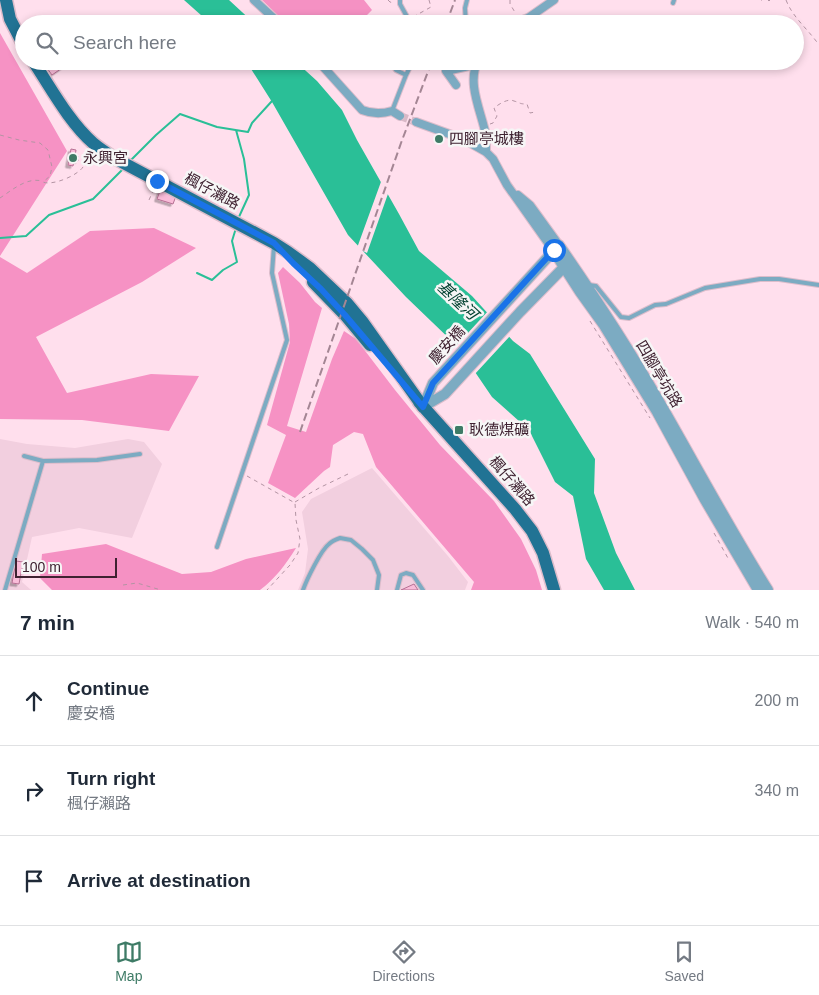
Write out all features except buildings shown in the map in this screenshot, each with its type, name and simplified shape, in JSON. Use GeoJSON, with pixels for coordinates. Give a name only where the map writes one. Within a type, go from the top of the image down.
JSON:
{"type":"FeatureCollection","features":[{"type":"Feature","properties":{"kind":"main road"},"geometry":{"type":"LineString","coordinates":[[6,0],[10,19],[15,29]]}},
{"type":"Feature","properties":{"kind":"main road","name":"楓仔瀨路"},"geometry":{"type":"LineString","coordinates":[[39,70],[62,106],[94,144],[116,159],[274,243],[321,289],[423,407],[515,509],[532,531],[544,553],[554,590]]}},
{"type":"Feature","properties":{"kind":"street"},"geometry":{"type":"LineString","coordinates":[[254,0],[270,15]]}},
{"type":"Feature","properties":{"kind":"street"},"geometry":{"type":"LineString","coordinates":[[532,15],[554,0]]}},
{"type":"Feature","properties":{"kind":"street"},"geometry":{"type":"LineString","coordinates":[[326,70],[362,110],[376,114],[392,111],[400,116]]}},
{"type":"Feature","properties":{"kind":"street"},"geometry":{"type":"LineString","coordinates":[[449,70],[446,71],[456,85]]}},
{"type":"Feature","properties":{"kind":"street"},"geometry":{"type":"LineString","coordinates":[[416,122],[463,139],[486,152],[486,136],[475,91],[473,74],[475,70]]}},
{"type":"Feature","properties":{"kind":"street","name":"四腳亭坑路"},"geometry":{"type":"LineString","coordinates":[[486,152],[493,159],[508,185],[567,264],[580,292],[603,324],[657,412],[705,500],[758,590]]}},
{"type":"Feature","properties":{"kind":"street","name":"慶安橋"},"geometry":{"type":"LineString","coordinates":[[423,407],[433,383],[556,247]]}},
{"type":"Feature","properties":{"kind":"street"},"geometry":{"type":"LineString","coordinates":[[423,407],[445,394],[567,264]]}},
{"type":"Feature","properties":{"kind":"street","name":"四腳亭坑路"},"geometry":{"type":"LineString","coordinates":[[567,264],[586,285],[655,395],[768,590]]}},
{"type":"Feature","properties":{"kind":"lane"},"geometry":{"type":"LineString","coordinates":[[465,15],[467,0]]}},
{"type":"Feature","properties":{"kind":"lane"},"geometry":{"type":"LineString","coordinates":[[400,2],[406,15]]}},
{"type":"Feature","properties":{"kind":"lane"},"geometry":{"type":"LineString","coordinates":[[396,70],[406,76]]}},
{"type":"Feature","properties":{"kind":"lane"},"geometry":{"type":"LineString","coordinates":[[392,111],[409,70]]}},
{"type":"Feature","properties":{"kind":"lane"},"geometry":{"type":"LineString","coordinates":[[471,70],[473,74]]}},
{"type":"Feature","properties":{"kind":"lane"},"geometry":{"type":"LineString","coordinates":[[217,547],[287,340],[272,272],[274,243]]}},
{"type":"Feature","properties":{"kind":"lane"},"geometry":{"type":"LineString","coordinates":[[586,285],[596,286],[621,317],[629,318],[655,305],[666,304],[705,288],[760,279],[779,279],[819,285]]}},
{"type":"Feature","properties":{"kind":"lane"},"geometry":{"type":"LineString","coordinates":[[24,456],[43,461],[97,460],[140,454]]}},
{"type":"Feature","properties":{"kind":"lane"},"geometry":{"type":"LineString","coordinates":[[5,590],[43,461]]}},
{"type":"Feature","properties":{"kind":"lane"},"geometry":{"type":"LineString","coordinates":[[303,590],[320,556],[329,544],[340,538],[351,540],[373,560],[380,575],[377,590]]}},
{"type":"Feature","properties":{"kind":"lane"},"geometry":{"type":"LineString","coordinates":[[397,590],[401,575],[406,573],[413,575],[423,590]]}},
{"type":"Feature","properties":{"kind":"path"},"geometry":{"type":"LineString","coordinates":[[388,0],[390,2],[400,2]]}},
{"type":"Feature","properties":{"kind":"path"},"geometry":{"type":"LineString","coordinates":[[420,15],[431,7],[430,0]]}},
{"type":"Feature","properties":{"kind":"path"},"geometry":{"type":"LineString","coordinates":[[510,0],[510,4],[516,14]]}},
{"type":"Feature","properties":{"kind":"path"},"geometry":{"type":"LineString","coordinates":[[786,0],[795,15]]}},
{"type":"Feature","properties":{"kind":"path"},"geometry":{"type":"LineString","coordinates":[[804,26],[819,44]]}},
{"type":"Feature","properties":{"kind":"path"},"geometry":{"type":"LineString","coordinates":[[482,122],[493,123],[497,116],[494,108],[510,100],[527,104],[530,113],[535,112]]}},
{"type":"Feature","properties":{"kind":"path"},"geometry":{"type":"LineString","coordinates":[[0,135],[40,143],[48,150],[52,167],[50,176],[43,182]]}},
{"type":"Feature","properties":{"kind":"path"},"geometry":{"type":"LineString","coordinates":[[0,198],[24,183],[36,180],[46,183],[53,182],[77,174],[84,167],[94,144]]}},
{"type":"Feature","properties":{"kind":"path"},"geometry":{"type":"LineString","coordinates":[[590,322],[652,421]]}},
{"type":"Feature","properties":{"kind":"path"},"geometry":{"type":"LineString","coordinates":[[242,474],[295,503]]}},
{"type":"Feature","properties":{"kind":"path"},"geometry":{"type":"LineString","coordinates":[[295,503],[319,488],[348,474]]}},
{"type":"Feature","properties":{"kind":"path"},"geometry":{"type":"LineString","coordinates":[[267,590],[290,565],[298,553],[300,539],[295,503]]}},
{"type":"Feature","properties":{"kind":"path"},"geometry":{"type":"LineString","coordinates":[[714,532],[732,564]]}},
{"type":"Feature","properties":{"kind":"path"},"geometry":{"type":"LineString","coordinates":[[124,585],[137,584],[161,590]]}},
{"type":"Feature","properties":{"kind":"shaded area"},"geometry":{"type":"Polygon","coordinates":[[[262,0],[364,0],[372,10],[367,15],[278,15],[262,0]]]}},
{"type":"Feature","properties":{"kind":"shaded area"},"geometry":{"type":"Polygon","coordinates":[[[0,33],[15,59],[15,70],[21,70],[67,151],[0,256],[0,33]]]}},
{"type":"Feature","properties":{"kind":"shaded area"},"geometry":{"type":"Polygon","coordinates":[[[154,228],[196,248],[142,282],[36,337],[67,393],[151,374],[199,376],[169,431],[82,420],[0,419],[0,257],[27,273],[90,231],[154,228]]]}},
{"type":"Feature","properties":{"kind":"shaded area"},"geometry":{"type":"Polygon","coordinates":[[[283,267],[322,308],[287,426],[306,432],[344,331],[356,339],[440,445],[494,501],[521,539],[536,570],[542,590],[471,590],[474,582],[376,467],[363,434],[354,432],[333,445],[330,467],[295,498],[268,483],[286,435],[267,425],[290,342],[289,324],[278,273],[283,267]]]}},
{"type":"Feature","properties":{"kind":"shaded area"},"geometry":{"type":"Polygon","coordinates":[[[0,439],[27,444],[75,448],[128,439],[144,442],[162,464],[132,538],[79,528],[32,537],[22,582],[31,590],[0,590],[0,439]]]}},
{"type":"Feature","properties":{"kind":"shaded area"},"geometry":{"type":"Polygon","coordinates":[[[372,468],[468,582],[465,590],[298,590],[305,573],[308,549],[302,512],[311,499],[372,468]]]}},
{"type":"Feature","properties":{"kind":"shaded area"},"geometry":{"type":"Polygon","coordinates":[[[106,544],[182,574],[211,572],[246,559],[296,548],[280,571],[260,590],[52,590],[40,578],[42,554],[106,544]]]}},
{"type":"Feature","properties":{"kind":"water"},"geometry":{"type":"Polygon","coordinates":[[[184,0],[229,0],[245,15],[201,15],[184,0]]]}},
{"type":"Feature","properties":{"kind":"water","name":"基隆河"},"geometry":{"type":"Polygon","coordinates":[[[252,70],[305,70],[317,81],[342,110],[419,251],[472,296],[513,341],[530,354],[595,459],[594,493],[616,553],[635,590],[604,590],[586,559],[573,496],[555,482],[529,430],[492,397],[458,347],[406,297],[348,235],[252,70]]]}},
{"type":"Feature","properties":{"kind":"pier"},"geometry":{"type":"Polygon","coordinates":[[[382,179],[389,191],[367,253],[357,248],[382,179]]]}},
{"type":"Feature","properties":{"kind":"pier"},"geometry":{"type":"Polygon","coordinates":[[[489,310],[511,335],[474,375],[455,347],[489,310]]]}},
{"type":"Feature","properties":{"kind":"waterway"},"geometry":{"type":"LineString","coordinates":[[131,160],[180,114],[217,127],[248,132],[252,123],[272,101]]}},
{"type":"Feature","properties":{"kind":"waterway"},"geometry":{"type":"LineString","coordinates":[[236,130],[244,159],[249,195],[238,219]]}},
{"type":"Feature","properties":{"kind":"waterway"},"geometry":{"type":"LineString","coordinates":[[0,238],[26,236],[49,215],[93,199],[124,168]]}},
{"type":"Feature","properties":{"kind":"waterway"},"geometry":{"type":"LineString","coordinates":[[197,273],[212,280],[223,270],[237,262],[232,241],[236,228]]}},
{"type":"Feature","properties":{"kind":"tunnel"},"geometry":{"type":"LineString","coordinates":[[400,116],[416,122]]}},
{"type":"Feature","properties":{"kind":"railway"},"geometry":{"type":"LineString","coordinates":[[449,15],[455,0]]}},
{"type":"Feature","properties":{"kind":"railway"},"geometry":{"type":"LineString","coordinates":[[300,432],[401,143],[429,70]]}},
{"type":"Feature","properties":{"kind":"place","name":"四腳亭城樓"},"geometry":{"type":"Point","coordinates":[439,139]}},
{"type":"Feature","properties":{"kind":"place","name":"永興宮"},"geometry":{"type":"Point","coordinates":[73,158]}},
{"type":"Feature","properties":{"kind":"place","name":"耿德煤礦"},"geometry":{"type":"Point","coordinates":[459,430]}},
{"type":"Feature","properties":{"kind":"route"},"geometry":{"type":"LineString","coordinates":[[157,181],[274,243],[345,315],[423,407],[433,383],[554,250]]}}]}
